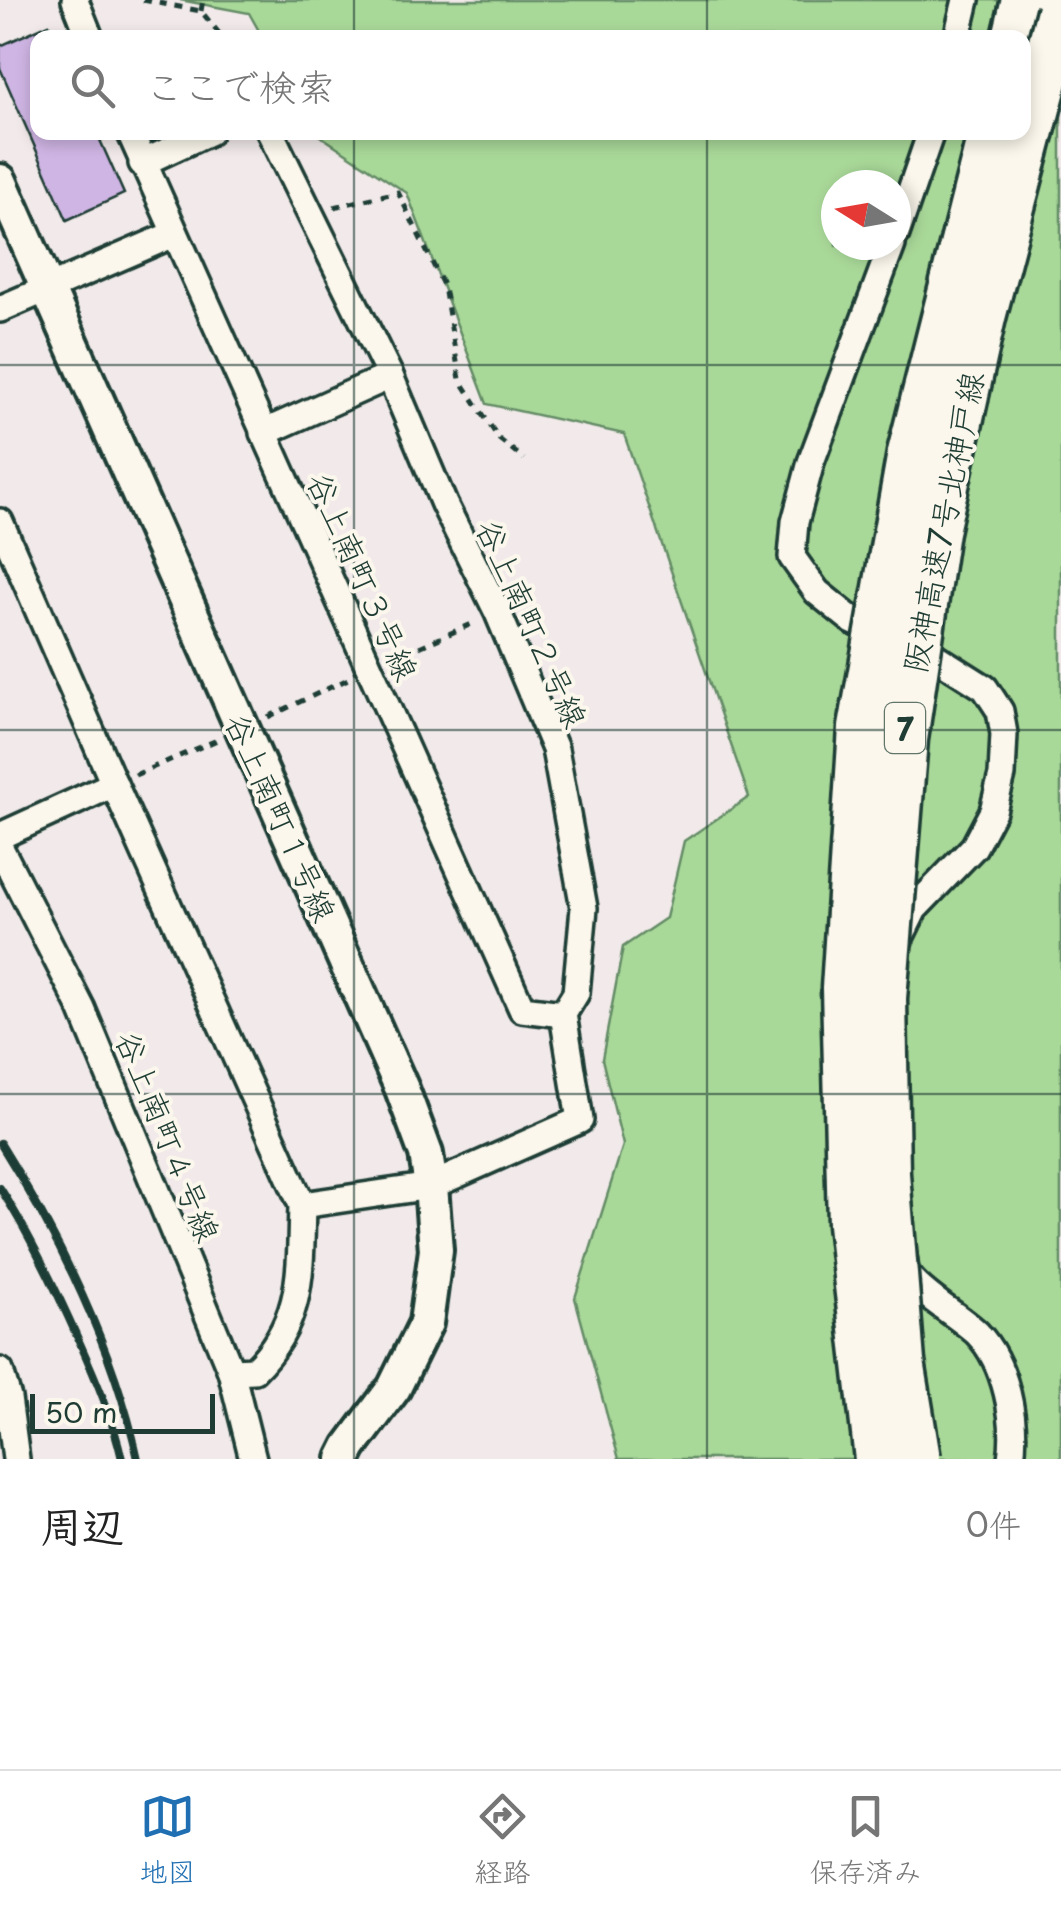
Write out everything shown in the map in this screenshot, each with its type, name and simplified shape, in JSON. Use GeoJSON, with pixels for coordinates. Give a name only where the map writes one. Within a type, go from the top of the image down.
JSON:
{"type":"FeatureCollection","features":[{"type":"Feature","properties":{"kind":"highway"},"geometry":{"type":"LineString","coordinates":[[1019,30],[1026,0]]}},
{"type":"Feature","properties":{"kind":"highway","name":"阪神高速7号北神戸線"},"geometry":{"type":"LineString","coordinates":[[1031,126],[1061,12]]}},
{"type":"Feature","properties":{"kind":"highway","name":"阪神高速7号北神戸線"},"geometry":{"type":"LineString","coordinates":[[879,1459],[852,1224],[846,988],[863,728],[912,453],[991,140]]}},
{"type":"Feature","properties":{"kind":"highway","name":"阪神高速7号北神戸線"},"geometry":{"type":"LineString","coordinates":[[916,1459],[900,1362],[885,1174],[882,998],[903,739],[934,532],[981,317],[1027,140]]}},
{"type":"Feature","properties":{"kind":"street"},"geometry":{"type":"LineString","coordinates":[[75,0],[87,30]]}},
{"type":"Feature","properties":{"kind":"street"},"geometry":{"type":"LineString","coordinates":[[960,30],[966,0]]}},
{"type":"Feature","properties":{"kind":"street","name":"谷上南町３号線"},"geometry":{"type":"LineString","coordinates":[[133,140],[522,1009],[563,1014]]}},
{"type":"Feature","properties":{"kind":"street"},"geometry":{"type":"LineString","coordinates":[[142,162],[191,140]]}},
{"type":"Feature","properties":{"kind":"street","name":"谷上南町２号線"},"geometry":{"type":"LineString","coordinates":[[274,140],[390,376],[444,504],[498,612],[555,749],[584,908],[576,993],[563,1014],[580,1120],[431,1186],[302,1205]]}},
{"type":"Feature","properties":{"kind":"street"},"geometry":{"type":"LineString","coordinates":[[911,190],[928,140]]}},
{"type":"Feature","properties":{"kind":"street","name":"谷上南町１号線"},"geometry":{"type":"LineString","coordinates":[[0,180],[402,1089],[426,1154],[436,1250],[426,1323],[394,1388],[344,1459]]}},
{"type":"Feature","properties":{"kind":"street"},"geometry":{"type":"LineString","coordinates":[[0,309],[174,234]]}},
{"type":"Feature","properties":{"kind":"street"},"geometry":{"type":"LineString","coordinates":[[886,260],[811,462],[795,522],[792,558],[817,592],[853,621],[936,657],[985,688],[1000,711],[1004,734],[1002,775],[993,811],[974,847],[914,909],[895,948],[886,1022],[884,1135],[894,1218],[907,1275],[979,1334],[997,1364],[1010,1398],[1014,1442],[1011,1459]]}},
{"type":"Feature","properties":{"kind":"street"},"geometry":{"type":"LineString","coordinates":[[264,433],[390,376]]}},
{"type":"Feature","properties":{"kind":"street"},"geometry":{"type":"LineString","coordinates":[[0,522],[302,1205],[293,1314],[274,1351],[254,1370],[230,1371]]}},
{"type":"Feature","properties":{"kind":"street"},"geometry":{"type":"LineString","coordinates":[[0,836],[114,784]]}},
{"type":"Feature","properties":{"kind":"street","name":"谷上南町４号線"},"geometry":{"type":"LineString","coordinates":[[0,848],[82,1008],[230,1371],[254,1459]]}},
{"type":"Feature","properties":{"kind":"street"},"geometry":{"type":"LineString","coordinates":[[0,1371],[8,1398],[16,1459]]}},
{"type":"Feature","properties":{"kind":"path"},"geometry":{"type":"LineString","coordinates":[[143,0],[201,10],[217,30]]}},
{"type":"Feature","properties":{"kind":"path"},"geometry":{"type":"LineString","coordinates":[[201,10],[203,0]]}},
{"type":"Feature","properties":{"kind":"path"},"geometry":{"type":"LineString","coordinates":[[324,209],[398,192],[444,287],[460,379],[499,439],[524,459]]}},
{"type":"Feature","properties":{"kind":"path"},"geometry":{"type":"LineString","coordinates":[[114,784],[498,612]]}},
{"type":"Feature","properties":{"kind":"green space"},"geometry":{"type":"Polygon","coordinates":[[[180,0],[1061,0],[1061,1459],[619,1459],[575,1298],[623,1145],[602,1059],[623,947],[666,918],[684,841],[749,797],[624,434],[487,404],[407,193],[327,140],[1031,140],[1031,30],[259,30],[249,13],[180,0]]]}},
{"type":"Feature","properties":{"kind":"building"},"geometry":{"type":"Polygon","coordinates":[[[30,33],[30,136],[0,68],[0,46],[30,33]]]}},
{"type":"Feature","properties":{"kind":"building"},"geometry":{"type":"Polygon","coordinates":[[[32,140],[100,140],[124,194],[67,220],[32,140]]]}},
{"type":"Feature","properties":{"kind":"railway"},"geometry":{"type":"LineString","coordinates":[[0,1143],[82,1295],[115,1376],[138,1459]]}},
{"type":"Feature","properties":{"kind":"railway"},"geometry":{"type":"LineString","coordinates":[[0,1188],[33,1244],[70,1321],[104,1399],[122,1459]]}}]}
